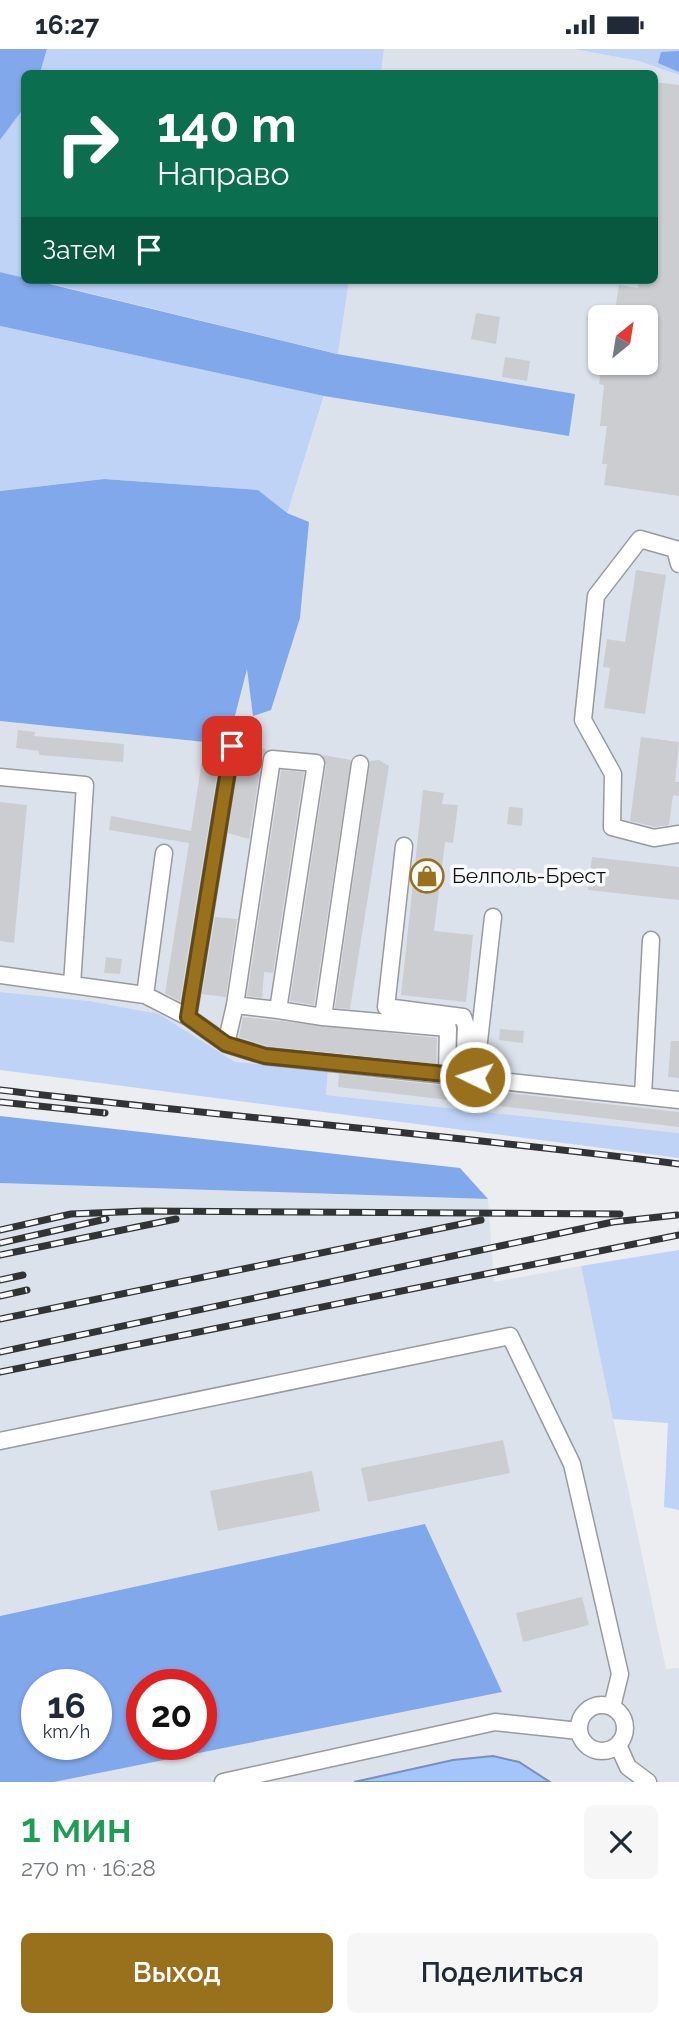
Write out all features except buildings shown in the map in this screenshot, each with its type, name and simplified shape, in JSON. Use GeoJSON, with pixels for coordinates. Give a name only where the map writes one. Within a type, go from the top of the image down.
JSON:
{"type":"FeatureCollection","features":[{"type":"Feature","properties":{"kind":"lane"},"geometry":{"type":"LineString","coordinates":[[679,564],[675,549],[640,539],[596,596],[583,720],[613,774],[612,827],[653,838],[679,834]]}},
{"type":"Feature","properties":{"kind":"lane"},"geometry":{"type":"LineString","coordinates":[[188,1017],[232,746]]}},
{"type":"Feature","properties":{"kind":"lane"},"geometry":{"type":"LineString","coordinates":[[226,1044],[235,1005],[272,759],[316,763],[278,1010]]}},
{"type":"Feature","properties":{"kind":"lane"},"geometry":{"type":"LineString","coordinates":[[323,1017],[360,764]]}},
{"type":"Feature","properties":{"kind":"lane"},"geometry":{"type":"LineString","coordinates":[[0,777],[85,785],[72,985]]}},
{"type":"Feature","properties":{"kind":"lane"},"geometry":{"type":"LineString","coordinates":[[404,846],[386,1007],[463,1017],[466,1026],[462,1076]]}},
{"type":"Feature","properties":{"kind":"lane"},"geometry":{"type":"LineString","coordinates":[[145,995],[164,853]]}},
{"type":"Feature","properties":{"kind":"lane"},"geometry":{"type":"LineString","coordinates":[[462,1076],[493,917]]}},
{"type":"Feature","properties":{"kind":"lane"},"geometry":{"type":"LineString","coordinates":[[643,1096],[651,940]]}},
{"type":"Feature","properties":{"kind":"lane"},"geometry":{"type":"LineString","coordinates":[[0,975],[145,995],[188,1017],[226,1044],[265,1056],[679,1100]]}},
{"type":"Feature","properties":{"kind":"lane"},"geometry":{"type":"LineString","coordinates":[[235,1005],[323,1017],[448,1028],[462,1076]]}},
{"type":"Feature","properties":{"kind":"lane"},"geometry":{"type":"LineString","coordinates":[[0,1441],[510,1336],[572,1464],[620,1674],[612,1707]]}},
{"type":"Feature","properties":{"kind":"lane"},"geometry":{"type":"LineString","coordinates":[[579,1731],[586,1711],[599,1705],[612,1707],[625,1725],[618,1745],[628,1767],[648,1782]]}},
{"type":"Feature","properties":{"kind":"lane"},"geometry":{"type":"LineString","coordinates":[[223,1782],[495,1722],[579,1731],[591,1748],[605,1751],[618,1745]]}},
{"type":"Feature","properties":{"kind":"shaded area"},"geometry":{"type":"Polygon","coordinates":[[[0,49],[47,49],[41,70],[21,70],[21,112],[0,140],[0,49]]]}},
{"type":"Feature","properties":{"kind":"shaded area"},"geometry":{"type":"Polygon","coordinates":[[[47,49],[384,49],[381,70],[41,70],[47,49]]]}},
{"type":"Feature","properties":{"kind":"shaded area"},"geometry":{"type":"Polygon","coordinates":[[[384,49],[574,49],[639,61],[679,75],[679,1133],[326,1095],[328,1070],[235,1062],[159,1014],[89,1001],[0,992],[0,721],[205,742],[287,514],[338,354],[348,284],[658,284],[658,70],[381,70],[384,49]]]}},
{"type":"Feature","properties":{"kind":"shaded area"},"geometry":{"type":"Polygon","coordinates":[[[574,49],[679,49],[679,75],[639,61],[574,49]]]}},
{"type":"Feature","properties":{"kind":"shaded area"},"geometry":{"type":"Polygon","coordinates":[[[679,51],[679,72],[658,63],[661,52],[679,51]]]}},
{"type":"Feature","properties":{"kind":"shaded area"},"geometry":{"type":"Polygon","coordinates":[[[21,112],[21,277],[0,272],[0,140],[21,112]]]}},
{"type":"Feature","properties":{"kind":"shaded area"},"geometry":{"type":"Polygon","coordinates":[[[0,272],[21,277],[21,284],[49,284],[337,354],[575,394],[569,436],[324,396],[0,326],[0,272]]]}},
{"type":"Feature","properties":{"kind":"shaded area"},"geometry":{"type":"Polygon","coordinates":[[[51,284],[348,284],[338,354],[51,284]]]}},
{"type":"Feature","properties":{"kind":"shaded area"},"geometry":{"type":"Polygon","coordinates":[[[0,326],[324,396],[287,514],[258,490],[104,479],[0,491],[0,326]]]}},
{"type":"Feature","properties":{"kind":"shaded area"},"geometry":{"type":"Polygon","coordinates":[[[104,479],[258,490],[287,513],[309,522],[300,618],[271,710],[253,716],[247,669],[229,739],[206,734],[205,742],[0,721],[0,491],[104,479]]]}},
{"type":"Feature","properties":{"kind":"shaded area"},"geometry":{"type":"Polygon","coordinates":[[[0,992],[89,1001],[159,1014],[235,1062],[328,1070],[326,1095],[679,1133],[679,1158],[0,1070],[0,992]]]}},
{"type":"Feature","properties":{"kind":"shaded area"},"geometry":{"type":"Polygon","coordinates":[[[0,1116],[460,1168],[488,1199],[0,1183],[0,1116]]]}},
{"type":"Feature","properties":{"kind":"shaded area"},"geometry":{"type":"Polygon","coordinates":[[[0,1183],[488,1199],[494,1282],[581,1266],[666,1669],[679,1668],[679,1782],[0,1782],[0,1183]]]}},
{"type":"Feature","properties":{"kind":"shaded area"},"geometry":{"type":"Polygon","coordinates":[[[679,1250],[679,1510],[664,1507],[668,1423],[613,1419],[581,1266],[679,1250]]]}},
{"type":"Feature","properties":{"kind":"shaded area"},"geometry":{"type":"Polygon","coordinates":[[[425,1524],[502,1692],[217,1749],[217,1669],[126,1669],[126,1760],[164,1760],[54,1782],[0,1782],[0,1616],[425,1524]]]}},
{"type":"Feature","properties":{"kind":"shaded area"},"geometry":{"type":"Polygon","coordinates":[[[493,1756],[519,1762],[550,1782],[354,1782],[453,1760],[493,1756]]]}},
{"type":"Feature","properties":{"kind":"railway"},"geometry":{"type":"LineString","coordinates":[[0,1090],[679,1164]]}},
{"type":"Feature","properties":{"kind":"railway"},"geometry":{"type":"LineString","coordinates":[[0,1102],[105,1113]]}},
{"type":"Feature","properties":{"kind":"railway"},"geometry":{"type":"LineString","coordinates":[[0,1230],[71,1214],[144,1211],[620,1214]]}},
{"type":"Feature","properties":{"kind":"railway"},"geometry":{"type":"LineString","coordinates":[[0,1352],[613,1222],[677,1215]]}},
{"type":"Feature","properties":{"kind":"railway"},"geometry":{"type":"LineString","coordinates":[[0,1243],[106,1219]]}},
{"type":"Feature","properties":{"kind":"railway"},"geometry":{"type":"LineString","coordinates":[[0,1255],[176,1219]]}},
{"type":"Feature","properties":{"kind":"railway"},"geometry":{"type":"LineString","coordinates":[[0,1319],[481,1220]]}},
{"type":"Feature","properties":{"kind":"railway"},"geometry":{"type":"LineString","coordinates":[[0,1372],[679,1235]]}},
{"type":"Feature","properties":{"kind":"railway"},"geometry":{"type":"LineString","coordinates":[[0,1280],[23,1275]]}},
{"type":"Feature","properties":{"kind":"railway"},"geometry":{"type":"LineString","coordinates":[[0,1296],[27,1290]]}},
{"type":"Feature","properties":{"kind":"place","name":"Белполь-Брест"},"geometry":{"type":"Point","coordinates":[427,876]}},
{"type":"Feature","properties":{"kind":"route"},"geometry":{"type":"LineString","coordinates":[[232,746],[188,1017],[226,1044],[265,1056],[475,1077]]}}]}
